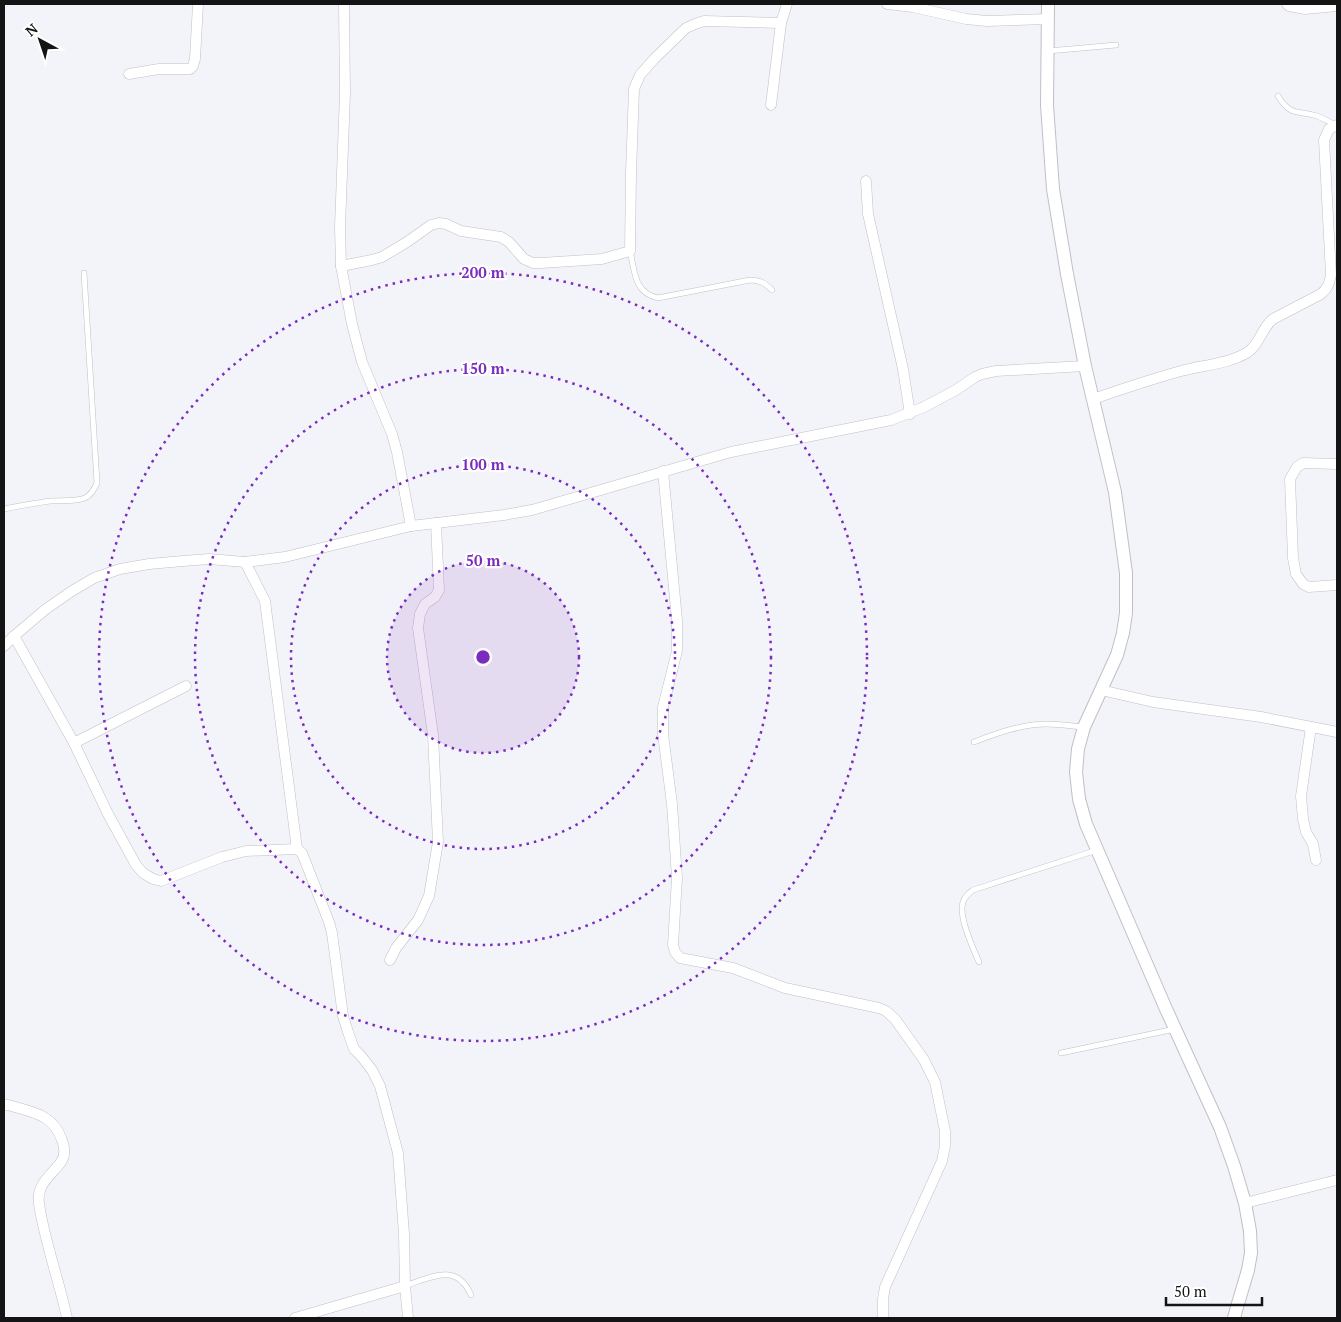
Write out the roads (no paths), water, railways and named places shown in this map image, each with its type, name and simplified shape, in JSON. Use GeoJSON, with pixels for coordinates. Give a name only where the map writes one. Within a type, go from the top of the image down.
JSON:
{"type":"FeatureCollection","features":[{"type":"Feature","properties":{"kind":"street"},"geometry":{"type":"LineString","coordinates":[[129,74],[159,69],[185,70],[193,66],[198,4]]}},
{"type":"Feature","properties":{"kind":"street"},"geometry":{"type":"LineString","coordinates":[[344,4],[345,101],[340,227],[341,266],[352,324],[362,362],[392,434],[397,452],[411,526]]}},
{"type":"Feature","properties":{"kind":"street"},"geometry":{"type":"LineString","coordinates":[[771,104],[781,23],[786,4]]}},
{"type":"Feature","properties":{"kind":"street"},"geometry":{"type":"LineString","coordinates":[[887,4],[939,8],[966,19],[987,21],[1048,19]]}},
{"type":"Feature","properties":{"kind":"street"},"geometry":{"type":"LineString","coordinates":[[1048,4],[1047,105],[1052,189],[1085,366],[1115,492],[1127,594],[1123,633],[1117,655],[1084,727],[1078,749],[1076,772],[1079,799],[1086,824],[1175,1029],[1220,1127],[1234,1166],[1245,1203],[1250,1231],[1251,1253],[1234,1318]]}},
{"type":"Feature","properties":{"kind":"street"},"geometry":{"type":"LineString","coordinates":[[1287,4],[1305,9],[1337,6]]}},
{"type":"Feature","properties":{"kind":"street"},"geometry":{"type":"LineString","coordinates":[[341,266],[382,257],[407,242],[431,224],[439,223],[461,231],[501,237],[509,242],[521,257],[533,263],[602,259],[630,252],[634,89],[640,75],[686,28],[695,24],[704,22],[781,23]]}},
{"type":"Feature","properties":{"kind":"street"},"geometry":{"type":"LineString","coordinates":[[1093,399],[1164,375],[1240,356],[1254,346],[1269,322],[1321,294],[1326,289],[1331,275],[1324,140],[1329,129],[1337,125]]}},
{"type":"Feature","properties":{"kind":"street"},"geometry":{"type":"LineString","coordinates":[[866,181],[868,214],[903,369],[910,414]]}},
{"type":"Feature","properties":{"kind":"street"},"geometry":{"type":"LineString","coordinates":[[4,646],[46,609],[72,591],[94,578],[120,570],[149,564],[182,561],[209,559],[245,562],[285,557],[411,526],[532,510],[731,452],[891,420],[910,414],[956,390],[968,380],[982,374],[996,371],[1085,366]]}},
{"type":"Feature","properties":{"kind":"street"},"geometry":{"type":"LineString","coordinates":[[1337,464],[1303,463],[1297,467],[1290,479],[1293,558],[1296,574],[1303,584],[1309,586],[1337,585]]}},
{"type":"Feature","properties":{"kind":"street"},"geometry":{"type":"LineString","coordinates":[[663,471],[677,620],[676,651],[663,707],[663,734],[672,804],[677,878],[673,945],[675,952],[680,958],[733,968],[786,988],[886,1011],[895,1019],[924,1060],[935,1082],[945,1131],[942,1161],[885,1287],[883,1318]]}},
{"type":"Feature","properties":{"kind":"street"},"geometry":{"type":"LineString","coordinates":[[390,960],[396,948],[418,920],[429,896],[438,842],[434,735],[418,628],[420,614],[425,604],[435,597],[439,590],[436,523]]}},
{"type":"Feature","properties":{"kind":"street"},"geometry":{"type":"LineString","coordinates":[[245,562],[265,601],[297,849]]}},
{"type":"Feature","properties":{"kind":"street"},"geometry":{"type":"LineString","coordinates":[[14,636],[74,743],[108,814],[136,865],[144,874],[161,881],[222,857],[246,851],[297,849],[302,852],[330,922],[343,1016],[348,1032],[354,1049],[372,1070],[380,1086],[398,1154],[408,1318]]}},
{"type":"Feature","properties":{"kind":"street"},"geometry":{"type":"LineString","coordinates":[[74,743],[186,686]]}},
{"type":"Feature","properties":{"kind":"street"},"geometry":{"type":"LineString","coordinates":[[1101,690],[1153,702],[1261,717],[1337,732]]}},
{"type":"Feature","properties":{"kind":"street"},"geometry":{"type":"LineString","coordinates":[[1311,727],[1301,796],[1304,826],[1313,844],[1316,860]]}},
{"type":"Feature","properties":{"kind":"street"},"geometry":{"type":"LineString","coordinates":[[4,1105],[41,1115],[51,1121],[58,1130],[65,1149],[61,1161],[44,1181],[39,1191],[38,1202],[67,1318]]}},
{"type":"Feature","properties":{"kind":"street"},"geometry":{"type":"LineString","coordinates":[[1245,1203],[1337,1180]]}},
{"type":"Feature","properties":{"kind":"street"},"geometry":{"type":"LineString","coordinates":[[295,1318],[405,1286]]}},
{"type":"Feature","properties":{"kind":"lane"},"geometry":{"type":"LineString","coordinates":[[1047,51],[1116,44]]}},
{"type":"Feature","properties":{"kind":"lane"},"geometry":{"type":"LineString","coordinates":[[1278,96],[1288,109],[1315,115],[1337,125]]}},
{"type":"Feature","properties":{"kind":"lane"},"geometry":{"type":"LineString","coordinates":[[630,252],[638,285],[643,293],[649,296],[658,298],[750,280],[758,280],[772,290]]}},
{"type":"Feature","properties":{"kind":"lane"},"geometry":{"type":"LineString","coordinates":[[4,509],[50,501],[80,500],[91,495],[94,490],[96,484],[84,272]]}},
{"type":"Feature","properties":{"kind":"lane"},"geometry":{"type":"LineString","coordinates":[[974,742],[997,733],[1021,727],[1046,724],[1084,727]]}},
{"type":"Feature","properties":{"kind":"lane"},"geometry":{"type":"LineString","coordinates":[[979,962],[962,916],[963,902],[966,895],[973,890],[1098,850]]}},
{"type":"Feature","properties":{"kind":"lane"},"geometry":{"type":"LineString","coordinates":[[1061,1053],[1175,1029]]}},
{"type":"Feature","properties":{"kind":"lane"},"geometry":{"type":"LineString","coordinates":[[405,1286],[438,1275],[452,1275],[468,1286],[471,1295]]}}]}
